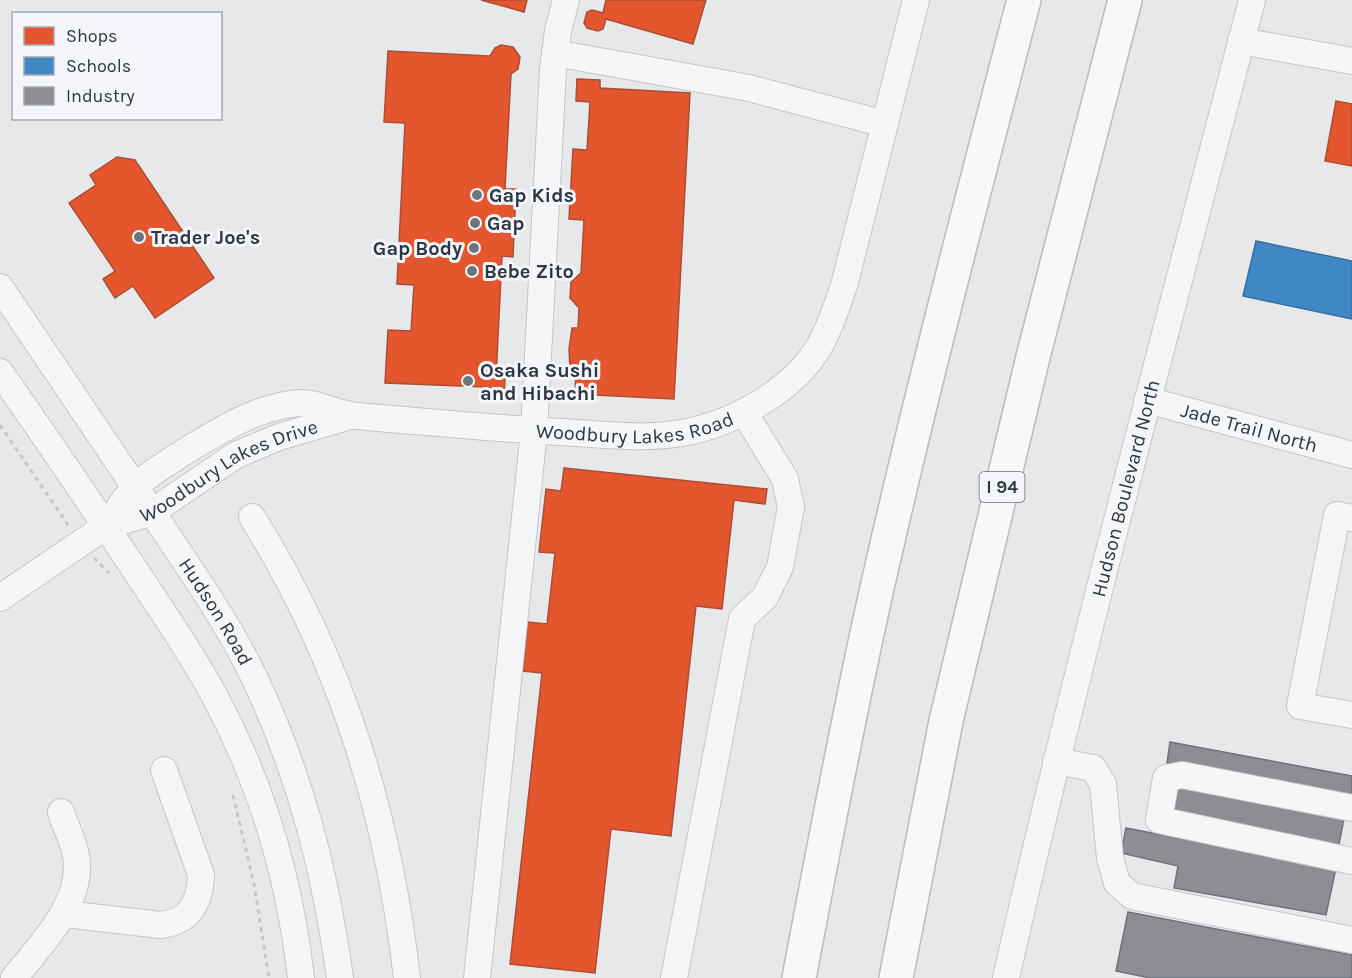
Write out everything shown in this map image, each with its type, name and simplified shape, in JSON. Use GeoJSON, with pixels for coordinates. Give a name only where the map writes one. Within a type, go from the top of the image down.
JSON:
{"type":"FeatureCollection","features":[{"type":"Feature","properties":{"kind":"highway"},"geometry":{"type":"LineString","coordinates":[[799,978],[843,752],[890,532],[948,291],[1024,0]]}},
{"type":"Feature","properties":{"kind":"highway","name":"I 94"},"geometry":{"type":"LineString","coordinates":[[896,978],[946,721],[1033,357],[1125,0]]}},
{"type":"Feature","properties":{"kind":"street"},"geometry":{"type":"LineString","coordinates":[[477,978],[534,430],[555,53],[566,0]]}},
{"type":"Feature","properties":{"kind":"street","name":"Woodbury Lakes Road"},"geometry":{"type":"LineString","coordinates":[[106,526],[135,487],[159,468],[225,426],[265,411],[301,403],[350,416],[633,436],[682,433],[715,425],[771,396],[800,371],[819,347],[830,326],[845,282],[916,0]]}},
{"type":"Feature","properties":{"kind":"street","name":"Hudson Boulevard North"},"geometry":{"type":"LineString","coordinates":[[1006,978],[1056,761],[1147,400],[1252,0]]}},
{"type":"Feature","properties":{"kind":"street"},"geometry":{"type":"LineString","coordinates":[[1241,41],[1352,61]]}},
{"type":"Feature","properties":{"kind":"street"},"geometry":{"type":"LineString","coordinates":[[555,53],[750,88],[885,124]]}},
{"type":"Feature","properties":{"kind":"street","name":"Hudson Road"},"geometry":{"type":"LineString","coordinates":[[0,287],[152,512],[224,624],[254,676],[298,785],[314,838],[326,889],[340,978]]}},
{"type":"Feature","properties":{"kind":"street"},"geometry":{"type":"LineString","coordinates":[[0,372],[106,526],[187,649],[216,698],[259,796],[276,850],[288,896],[301,978]]}},
{"type":"Feature","properties":{"kind":"street","name":"Jade Trail North"},"geometry":{"type":"LineString","coordinates":[[1147,400],[1352,455]]}},
{"type":"Feature","properties":{"kind":"street"},"geometry":{"type":"LineString","coordinates":[[674,978],[742,619],[765,597],[780,567],[791,507],[785,479],[744,412]]}},
{"type":"Feature","properties":{"kind":"street","name":"Woodbury Lakes Drive"},"geometry":{"type":"LineString","coordinates":[[106,526],[152,512],[236,455],[279,437],[350,416]]}},
{"type":"Feature","properties":{"kind":"street"},"geometry":{"type":"LineString","coordinates":[[1352,518],[1336,515],[1300,706],[1352,715]]}},
{"type":"Feature","properties":{"kind":"street"},"geometry":{"type":"LineString","coordinates":[[252,517],[310,620],[346,706],[365,762],[392,874],[407,978]]}},
{"type":"Feature","properties":{"kind":"street"},"geometry":{"type":"LineString","coordinates":[[0,598],[106,526]]}},
{"type":"Feature","properties":{"kind":"street"},"geometry":{"type":"LineString","coordinates":[[1056,761],[1093,768],[1103,784],[1110,858],[1117,884],[1132,896],[1351,936]]}},
{"type":"Feature","properties":{"kind":"street"},"geometry":{"type":"LineString","coordinates":[[64,914],[161,925],[174,923],[189,913],[200,892],[201,875],[164,770]]}},
{"type":"Feature","properties":{"kind":"street"},"geometry":{"type":"LineString","coordinates":[[1352,807],[1182,775],[1166,778],[1159,820],[1352,861]]}},
{"type":"Feature","properties":{"kind":"street"},"geometry":{"type":"LineString","coordinates":[[14,978],[64,914],[75,880],[76,856],[61,812]]}},
{"type":"Feature","properties":{"kind":"path"},"geometry":{"type":"LineString","coordinates":[[0,425],[80,544],[111,575]]}},
{"type":"Feature","properties":{"kind":"path"},"geometry":{"type":"LineString","coordinates":[[233,794],[254,884],[269,978]]}},
{"type":"Feature","properties":{"kind":"building: Shops"},"geometry":{"type":"Polygon","coordinates":[[[481,0],[527,0],[524,12],[481,0]]]}},
{"type":"Feature","properties":{"kind":"building: Shops"},"geometry":{"type":"Polygon","coordinates":[[[606,0],[706,0],[693,44],[606,19],[603,29],[598,31],[587,28],[584,23],[587,12],[592,10],[603,13],[606,0]]]}},
{"type":"Feature","properties":{"kind":"building: Shops"},"geometry":{"type":"Polygon","coordinates":[[[501,45],[513,47],[520,57],[518,69],[511,74],[505,189],[516,189],[513,257],[502,256],[496,378],[505,379],[504,400],[485,399],[486,387],[385,383],[388,330],[411,331],[414,285],[397,284],[405,123],[384,122],[388,51],[490,56],[495,48],[501,45]]]}},
{"type":"Feature","properties":{"kind":"building: Shops"},"geometry":{"type":"Polygon","coordinates":[[[577,79],[600,80],[600,88],[690,93],[674,399],[575,394],[576,367],[570,367],[569,349],[572,328],[578,328],[579,308],[570,298],[571,282],[581,273],[584,220],[569,219],[573,149],[587,150],[590,102],[576,101],[577,79]]]}},
{"type":"Feature","properties":{"kind":"building: Shops"},"geometry":{"type":"Polygon","coordinates":[[[1336,101],[1352,104],[1352,166],[1325,161],[1336,101]]]}},
{"type":"Feature","properties":{"kind":"building: Shops","name":"Trader Joe's"},"geometry":{"type":"Polygon","coordinates":[[[117,157],[135,160],[214,278],[155,318],[133,286],[115,298],[103,279],[115,271],[69,203],[96,185],[90,175],[117,157]]]}},
{"type":"Feature","properties":{"kind":"building: Shops"},"geometry":{"type":"Polygon","coordinates":[[[564,468],[767,489],[765,504],[734,500],[722,609],[696,606],[671,836],[611,829],[595,973],[510,964],[542,673],[523,671],[528,622],[547,624],[555,553],[539,552],[546,489],[561,491],[564,468]]]}},
{"type":"Feature","properties":{"kind":"building: Schools"},"geometry":{"type":"Polygon","coordinates":[[[1256,241],[1352,261],[1352,319],[1243,296],[1256,241]]]}},
{"type":"Feature","properties":{"kind":"building: Industry"},"geometry":{"type":"Polygon","coordinates":[[[1170,742],[1352,776],[1352,798],[1167,763],[1170,742]]]}},
{"type":"Feature","properties":{"kind":"building: Industry"},"geometry":{"type":"Polygon","coordinates":[[[1176,787],[1345,814],[1338,849],[1171,817],[1176,787]]]}},
{"type":"Feature","properties":{"kind":"building: Industry"},"geometry":{"type":"Polygon","coordinates":[[[1126,828],[1336,868],[1326,915],[1174,888],[1178,866],[1121,853],[1126,828]]]}},
{"type":"Feature","properties":{"kind":"building: Industry"},"geometry":{"type":"Polygon","coordinates":[[[1128,912],[1352,955],[1352,978],[1150,978],[1116,971],[1128,912]]]}},
{"type":"Feature","properties":{"kind":"place","name":"Gap Kids"},"geometry":{"type":"Point","coordinates":[477,195]}},
{"type":"Feature","properties":{"kind":"place","name":"Gap"},"geometry":{"type":"Point","coordinates":[475,223]}},
{"type":"Feature","properties":{"kind":"place","name":"Trader Joe's"},"geometry":{"type":"Point","coordinates":[139,237]}},
{"type":"Feature","properties":{"kind":"place","name":"Gap Body"},"geometry":{"type":"Point","coordinates":[474,248]}},
{"type":"Feature","properties":{"kind":"place","name":"Bebe Zito"},"geometry":{"type":"Point","coordinates":[472,271]}},
{"type":"Feature","properties":{"kind":"place","name":"Osaka Sushi and Hibachi"},"geometry":{"type":"Point","coordinates":[468,381]}}]}
